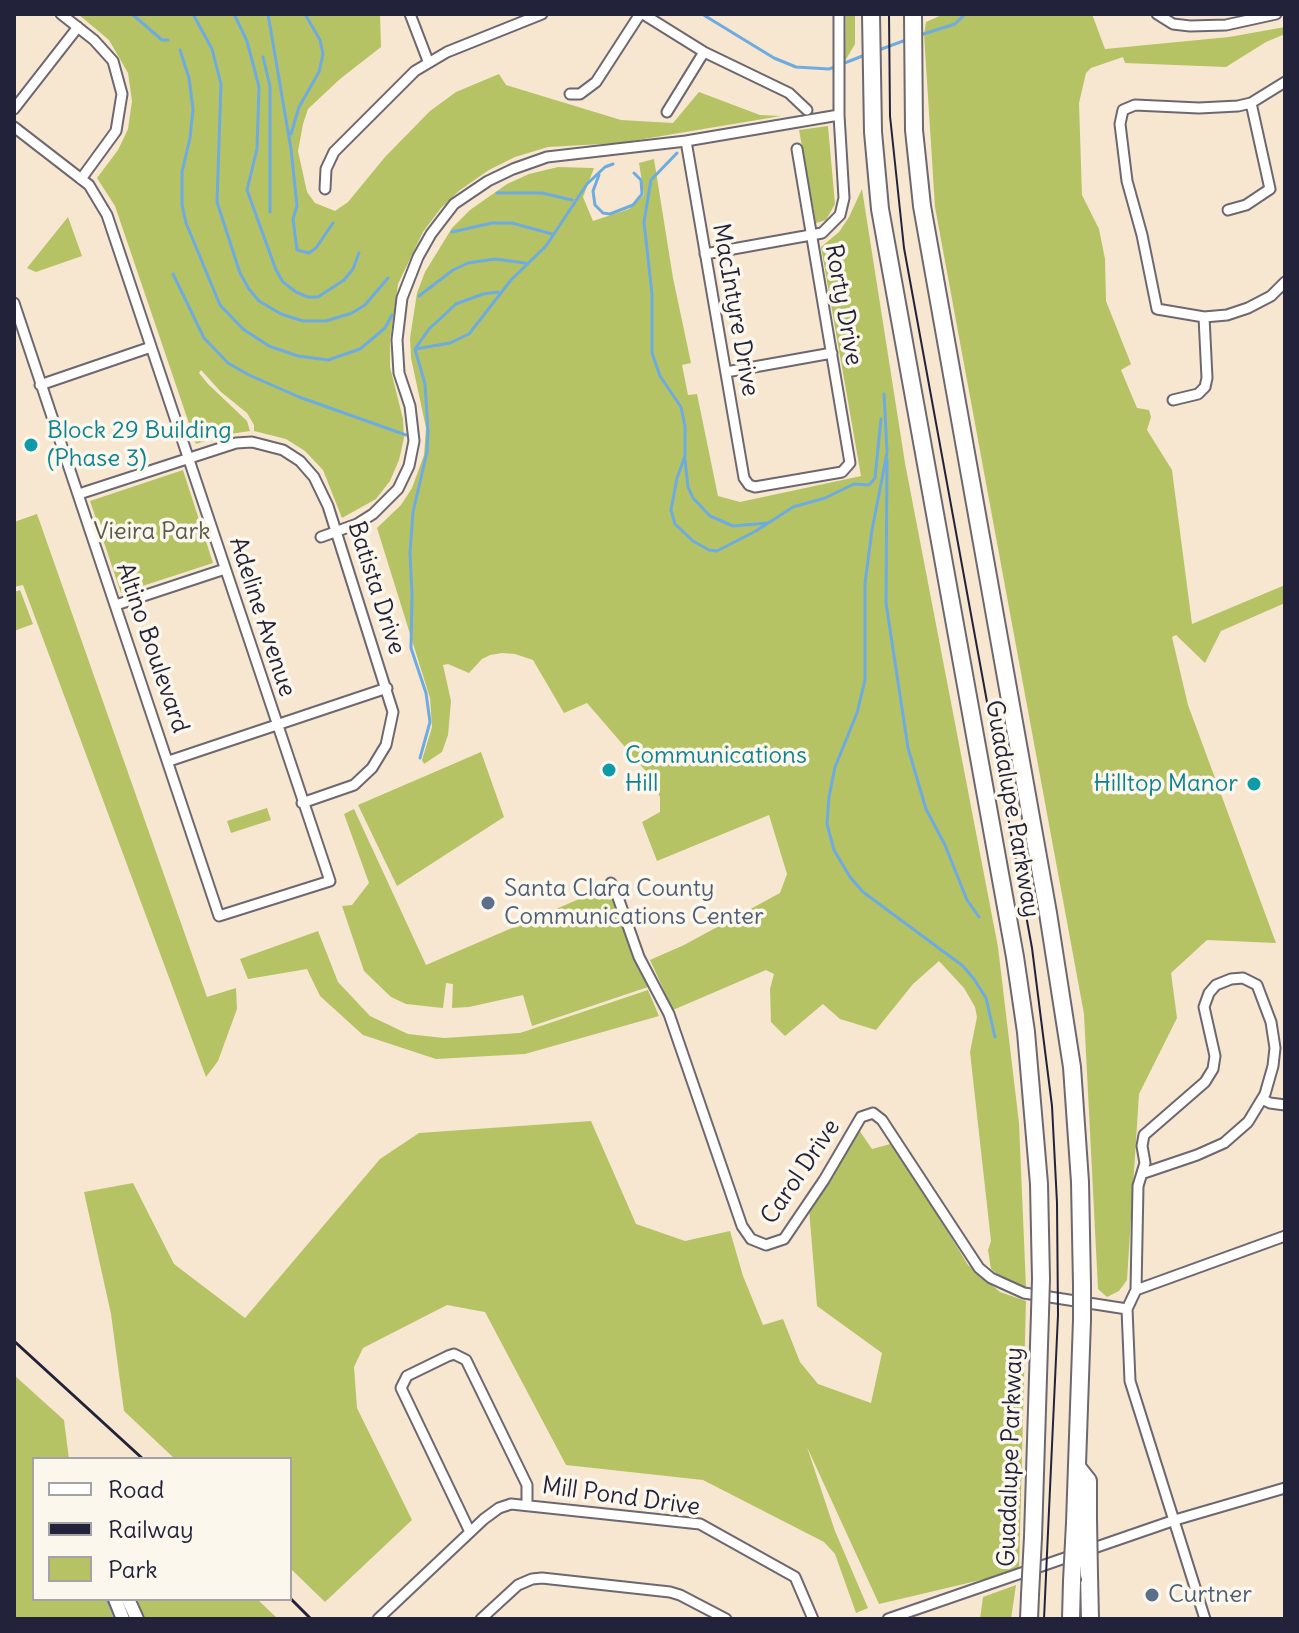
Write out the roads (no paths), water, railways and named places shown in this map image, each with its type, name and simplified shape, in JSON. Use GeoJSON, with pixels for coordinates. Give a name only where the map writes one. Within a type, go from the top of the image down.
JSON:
{"type":"FeatureCollection","features":[{"type":"Feature","properties":{"kind":"highway","name":"Guadalupe Parkway"},"geometry":{"type":"LineString","coordinates":[[871,14],[876,171],[886,247],[1021,994],[1039,1171],[1041,1279],[1028,1611]]}},
{"type":"Feature","properties":{"kind":"highway","name":"Guadalupe Parkway"},"geometry":{"type":"LineString","coordinates":[[913,18],[914,130],[928,241],[1046,897],[1072,1067],[1080,1182],[1082,1320],[1077,1467],[1081,1521],[1080,1578],[1071,1619]]}},
{"type":"Feature","properties":{"kind":"highway"},"geometry":{"type":"LineString","coordinates":[[1080,1578],[1090,1619]]}},
{"type":"Feature","properties":{"kind":"street"},"geometry":{"type":"LineString","coordinates":[[61,14],[113,61],[120,82],[122,103],[112,139],[81,179]]}},
{"type":"Feature","properties":{"kind":"street"},"geometry":{"type":"LineString","coordinates":[[410,14],[428,61]]}},
{"type":"Feature","properties":{"kind":"street"},"geometry":{"type":"LineString","coordinates":[[325,189],[326,169],[334,152],[415,71],[428,61],[542,14]]}},
{"type":"Feature","properties":{"kind":"street"},"geometry":{"type":"LineString","coordinates":[[570,94],[580,94],[596,82],[641,14],[704,52],[789,93],[807,110]]}},
{"type":"Feature","properties":{"kind":"street"},"geometry":{"type":"LineString","coordinates":[[705,254],[822,233],[834,223],[843,207],[839,14]]}},
{"type":"Feature","properties":{"kind":"street"},"geometry":{"type":"LineString","coordinates":[[1157,14],[1173,24],[1190,26],[1226,25],[1276,14]]}},
{"type":"Feature","properties":{"kind":"street"},"geometry":{"type":"LineString","coordinates":[[14,109],[78,27]]}},
{"type":"Feature","properties":{"kind":"street"},"geometry":{"type":"LineString","coordinates":[[667,112],[704,52]]}},
{"type":"Feature","properties":{"kind":"street"},"geometry":{"type":"LineString","coordinates":[[1285,82],[1251,103],[1199,108],[1135,105],[1123,110],[1120,124],[1123,162],[1157,309],[1204,317],[1227,315],[1271,296],[1285,282]]}},
{"type":"Feature","properties":{"kind":"street"},"geometry":{"type":"LineString","coordinates":[[1228,210],[1246,205],[1270,189],[1251,103]]}},
{"type":"Feature","properties":{"kind":"street"},"geometry":{"type":"LineString","coordinates":[[321,537],[373,514],[398,489],[409,466],[414,441],[410,406],[399,373],[397,340],[402,298],[425,245],[454,204],[488,181],[547,157],[686,141],[839,115]]}},
{"type":"Feature","properties":{"kind":"street","name":"Adeline Avenue"},"geometry":{"type":"LineString","coordinates":[[14,127],[96,193],[107,215],[330,881]]}},
{"type":"Feature","properties":{"kind":"street","name":"MacIntyre Drive"},"geometry":{"type":"LineString","coordinates":[[686,141],[744,478],[749,485]]}},
{"type":"Feature","properties":{"kind":"street","name":"Rorty Drive"},"geometry":{"type":"LineString","coordinates":[[749,485],[755,487],[842,472],[848,468],[850,459],[797,149]]}},
{"type":"Feature","properties":{"kind":"street","name":"Altino Boulevard"},"geometry":{"type":"LineString","coordinates":[[14,303],[219,916],[330,881]]}},
{"type":"Feature","properties":{"kind":"street"},"geometry":{"type":"LineString","coordinates":[[1173,400],[1198,394],[1205,387],[1204,317]]}},
{"type":"Feature","properties":{"kind":"street"},"geometry":{"type":"LineString","coordinates":[[40,385],[151,347]]}},
{"type":"Feature","properties":{"kind":"street"},"geometry":{"type":"LineString","coordinates":[[726,372],[832,353]]}},
{"type":"Feature","properties":{"kind":"street","name":"Batista Drive"},"geometry":{"type":"LineString","coordinates":[[79,494],[236,443],[252,442],[283,450],[300,461],[314,477],[328,506],[393,712],[386,745],[372,768],[354,785],[302,803]]}},
{"type":"Feature","properties":{"kind":"street"},"geometry":{"type":"LineString","coordinates":[[116,605],[225,569]]}},
{"type":"Feature","properties":{"kind":"street"},"geometry":{"type":"LineString","coordinates":[[169,761],[387,688]]}},
{"type":"Feature","properties":{"kind":"street","name":"Carol Drive"},"geometry":{"type":"LineString","coordinates":[[611,883],[639,957],[669,1014],[742,1226],[751,1239],[766,1245],[784,1239],[861,1117],[873,1113],[882,1120],[979,1268],[991,1278],[1024,1293],[1127,1309]]}},
{"type":"Feature","properties":{"kind":"street"},"geometry":{"type":"LineString","coordinates":[[1144,1173],[1224,1143],[1248,1122],[1262,1099],[1273,1066],[1275,1048],[1271,1022],[1257,985],[1243,978],[1231,979],[1216,985],[1205,999],[1215,1056],[1213,1069],[1205,1082],[1144,1135],[1144,1173],[1138,1186],[1136,1290],[1127,1309],[1130,1381],[1205,1619]]}},
{"type":"Feature","properties":{"kind":"street"},"geometry":{"type":"LineString","coordinates":[[1262,1099],[1285,1105]]}},
{"type":"Feature","properties":{"kind":"street"},"geometry":{"type":"LineString","coordinates":[[1136,1290],[1285,1236]]}},
{"type":"Feature","properties":{"kind":"street","name":"Mill Pond Drive"},"geometry":{"type":"LineString","coordinates":[[470,1532],[401,1388],[407,1376],[454,1354],[466,1360],[527,1485],[527,1504]]}},
{"type":"Feature","properties":{"kind":"street"},"geometry":{"type":"LineString","coordinates":[[888,1619],[1175,1520],[1285,1488]]}},
{"type":"Feature","properties":{"kind":"street","name":"Mill Pond Drive"},"geometry":{"type":"LineString","coordinates":[[378,1619],[470,1532],[499,1508],[511,1504],[700,1524],[789,1572],[799,1582],[813,1619]]}},
{"type":"Feature","properties":{"kind":"street"},"geometry":{"type":"LineString","coordinates":[[481,1619],[518,1585],[542,1578],[670,1592],[726,1619]]}},
{"type":"Feature","properties":{"kind":"waterway"},"geometry":{"type":"LineString","coordinates":[[132,14],[162,40],[168,40]]}},
{"type":"Feature","properties":{"kind":"waterway"},"geometry":{"type":"LineString","coordinates":[[193,14],[212,49],[221,84],[217,202],[240,273],[249,289],[259,301],[281,314],[303,321],[326,321],[352,313],[365,305],[388,278]]}},
{"type":"Feature","properties":{"kind":"waterway"},"geometry":{"type":"LineString","coordinates":[[234,14],[247,41],[259,87],[257,149],[247,190],[276,270],[283,282],[296,292],[318,297],[344,280],[353,269],[359,253]]}},
{"type":"Feature","properties":{"kind":"waterway"},"geometry":{"type":"LineString","coordinates":[[268,14],[291,149],[297,206],[293,219],[297,250],[309,253],[316,248],[333,223]]}},
{"type":"Feature","properties":{"kind":"waterway"},"geometry":{"type":"LineString","coordinates":[[291,134],[299,107],[319,72],[323,54],[320,40],[305,14]]}},
{"type":"Feature","properties":{"kind":"waterway"},"geometry":{"type":"LineString","coordinates":[[702,14],[774,58],[796,67],[835,67]]}},
{"type":"Feature","properties":{"kind":"waterway"},"geometry":{"type":"LineString","coordinates":[[917,36],[955,24],[965,14]]}},
{"type":"Feature","properties":{"kind":"waterway"},"geometry":{"type":"LineString","coordinates":[[876,51],[906,40]]}},
{"type":"Feature","properties":{"kind":"waterway"},"geometry":{"type":"LineString","coordinates":[[180,50],[189,78],[193,109],[182,172],[182,205],[186,223],[220,305],[243,329],[269,346],[298,356],[328,360],[360,349],[385,328],[392,315]]}},
{"type":"Feature","properties":{"kind":"waterway"},"geometry":{"type":"LineString","coordinates":[[842,64],[865,55]]}},
{"type":"Feature","properties":{"kind":"waterway"},"geometry":{"type":"LineString","coordinates":[[263,57],[270,86],[270,212]]}},
{"type":"Feature","properties":{"kind":"waterway"},"geometry":{"type":"LineString","coordinates":[[677,153],[651,180],[644,222],[652,294],[652,353],[660,376],[681,407],[685,426],[685,456],[671,510],[675,524],[693,541],[717,551],[793,507],[825,498],[854,484],[869,485],[875,478],[881,419]]}},
{"type":"Feature","properties":{"kind":"waterway"},"geometry":{"type":"LineString","coordinates":[[415,349],[450,343],[469,334],[511,280],[546,246],[587,184],[605,167],[613,164]]}},
{"type":"Feature","properties":{"kind":"waterway"},"geometry":{"type":"LineString","coordinates":[[599,175],[593,191],[595,205],[603,213],[610,214],[633,205],[642,194],[641,180],[634,173]]}},
{"type":"Feature","properties":{"kind":"waterway"},"geometry":{"type":"LineString","coordinates":[[497,193],[542,193],[572,200]]}},
{"type":"Feature","properties":{"kind":"waterway"},"geometry":{"type":"LineString","coordinates":[[452,232],[492,223],[512,223],[552,234]]}},
{"type":"Feature","properties":{"kind":"waterway"},"geometry":{"type":"LineString","coordinates":[[419,296],[453,270],[468,263],[495,259],[525,263]]}},
{"type":"Feature","properties":{"kind":"waterway"},"geometry":{"type":"LineString","coordinates":[[173,274],[204,338],[228,363],[299,397],[406,435]]}},
{"type":"Feature","properties":{"kind":"waterway"},"geometry":{"type":"LineString","coordinates":[[415,349],[429,329],[456,304],[498,292]]}},
{"type":"Feature","properties":{"kind":"waterway"},"geometry":{"type":"LineString","coordinates":[[415,349],[425,384],[428,431],[427,452],[413,512],[410,553],[411,648],[426,693],[430,722],[420,758]]}},
{"type":"Feature","properties":{"kind":"waterway"},"geometry":{"type":"LineString","coordinates":[[884,394],[887,451]]}},
{"type":"Feature","properties":{"kind":"waterway"},"geometry":{"type":"LineString","coordinates":[[887,453],[865,583],[865,680],[857,713],[835,767],[827,824],[834,850],[863,892],[963,966],[974,979],[986,998],[995,1037]]}},
{"type":"Feature","properties":{"kind":"waterway"},"geometry":{"type":"LineString","coordinates":[[887,459],[886,603],[908,748],[926,809],[945,845],[967,900],[979,917]]}},
{"type":"Feature","properties":{"kind":"waterway"},"geometry":{"type":"LineString","coordinates":[[685,460],[688,487],[693,498],[710,516],[733,526],[768,523]]}},
{"type":"Feature","properties":{"kind":"waterway"},"geometry":{"type":"LineString","coordinates":[[108,1601],[116,1619]]}},
{"type":"Feature","properties":{"kind":"tram line"},"geometry":{"type":"LineString","coordinates":[[889,14],[890,116],[904,248],[1032,948],[1052,1106],[1058,1315],[1044,1619]]}},
{"type":"Feature","properties":{"kind":"railway"},"geometry":{"type":"LineString","coordinates":[[14,1341],[141,1457]]}},
{"type":"Feature","properties":{"kind":"railway"},"geometry":{"type":"LineString","coordinates":[[292,1600],[311,1619]]}},
{"type":"Feature","properties":{"kind":"place","name":"Block 29 Building (Phase 3)"},"geometry":{"type":"Point","coordinates":[31,445]}},
{"type":"Feature","properties":{"kind":"place","name":"Communications Hill"},"geometry":{"type":"Point","coordinates":[609,770]}},
{"type":"Feature","properties":{"kind":"place","name":"Hilltop Manor"},"geometry":{"type":"Point","coordinates":[1254,784]}},
{"type":"Feature","properties":{"kind":"place","name":"Santa Clara County Communications Center"},"geometry":{"type":"Point","coordinates":[488,903]}},
{"type":"Feature","properties":{"kind":"place","name":"Curtner"},"geometry":{"type":"Point","coordinates":[1152,1595]}},
{"type":"Feature","properties":{"kind":"park label","name":"Vieira Park"},"geometry":{"type":"Point","coordinates":[152,532]}}]}
